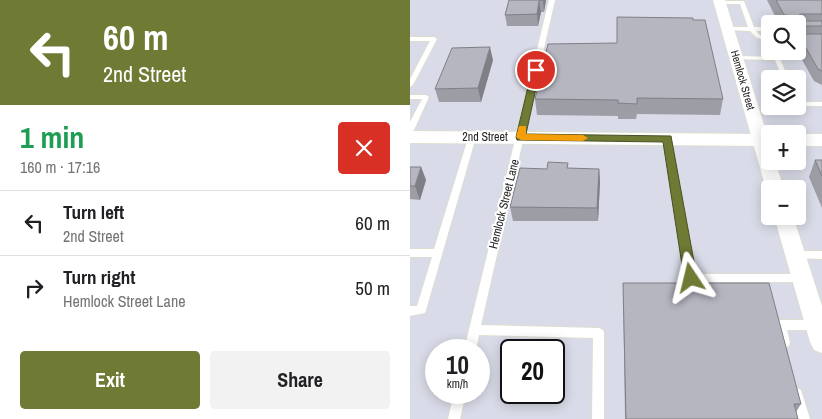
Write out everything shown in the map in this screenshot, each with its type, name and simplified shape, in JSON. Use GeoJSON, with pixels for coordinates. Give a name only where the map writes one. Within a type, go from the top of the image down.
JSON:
{"type":"FeatureCollection","features":[{"type":"Feature","properties":{"kind":"street","name":"Hemlock Street"},"geometry":{"type":"LineString","coordinates":[[719,1],[736,58],[761,129]]}},
{"type":"Feature","properties":{"kind":"street","name":"2nd Street"},"geometry":{"type":"LineString","coordinates":[[410,136],[761,140]]}},
{"type":"Feature","properties":{"kind":"street"},"geometry":{"type":"LineString","coordinates":[[806,140],[822,140]]}},
{"type":"Feature","properties":{"kind":"street"},"geometry":{"type":"LineString","coordinates":[[786,225],[802,278],[818,320]]}},
{"type":"Feature","properties":{"kind":"lane","name":"Hemlock Street Lane"},"geometry":{"type":"LineString","coordinates":[[472,339],[552,0]]}},
{"type":"Feature","properties":{"kind":"lane"},"geometry":{"type":"LineString","coordinates":[[719,1],[742,2],[751,29],[758,38],[761,39]]}},
{"type":"Feature","properties":{"kind":"lane"},"geometry":{"type":"LineString","coordinates":[[728,28],[761,29]]}},
{"type":"Feature","properties":{"kind":"lane"},"geometry":{"type":"LineString","coordinates":[[410,39],[434,39],[410,85]]}},
{"type":"Feature","properties":{"kind":"lane"},"geometry":{"type":"LineString","coordinates":[[736,58],[777,58],[782,70]]}},
{"type":"Feature","properties":{"kind":"lane"},"geometry":{"type":"LineString","coordinates":[[410,96],[426,97],[410,130]]}},
{"type":"Feature","properties":{"kind":"lane"},"geometry":{"type":"LineString","coordinates":[[806,104],[822,104]]}},
{"type":"Feature","properties":{"kind":"lane"},"geometry":{"type":"LineString","coordinates":[[410,311],[421,310],[472,137]]}},
{"type":"Feature","properties":{"kind":"lane"},"geometry":{"type":"LineString","coordinates":[[667,139],[691,278],[802,278]]}},
{"type":"Feature","properties":{"kind":"lane"},"geometry":{"type":"LineString","coordinates":[[410,253],[438,252]]}},
{"type":"Feature","properties":{"kind":"lane"},"geometry":{"type":"LineString","coordinates":[[795,255],[822,255]]}},
{"type":"Feature","properties":{"kind":"lane"},"geometry":{"type":"LineString","coordinates":[[787,353],[780,324],[818,320]]}},
{"type":"Feature","properties":{"kind":"lane"},"geometry":{"type":"LineString","coordinates":[[474,330],[599,333],[598,419]]}},
{"type":"Feature","properties":{"kind":"lane"},"geometry":{"type":"LineString","coordinates":[[794,381],[804,419]]}},
{"type":"Feature","properties":{"kind":"lane"},"geometry":{"type":"LineString","coordinates":[[454,419],[457,404]]}},
{"type":"Feature","properties":{"kind":"building"},"geometry":{"type":"Polygon","coordinates":[[[509,0],[543,0],[539,1],[537,14],[505,15],[509,0]]]}},
{"type":"Feature","properties":{"kind":"building"},"geometry":{"type":"Polygon","coordinates":[[[776,0],[822,0],[822,14],[784,15],[776,0]]]}},
{"type":"Feature","properties":{"kind":"building"},"geometry":{"type":"Polygon","coordinates":[[[617,17],[693,18],[693,20],[705,20],[723,99],[637,98],[637,104],[618,103],[618,100],[535,99],[548,44],[617,43],[617,17]]]}},
{"type":"Feature","properties":{"kind":"building"},"geometry":{"type":"Polygon","coordinates":[[[806,21],[822,21],[822,26],[806,26],[806,21]]]}},
{"type":"Feature","properties":{"kind":"building"},"geometry":{"type":"Polygon","coordinates":[[[806,34],[822,34],[822,71],[818,69],[806,48],[806,34]]]}},
{"type":"Feature","properties":{"kind":"building"},"geometry":{"type":"Polygon","coordinates":[[[490,47],[478,88],[435,89],[452,48],[490,47]]]}},
{"type":"Feature","properties":{"kind":"building"},"geometry":{"type":"Polygon","coordinates":[[[815,160],[822,160],[822,176],[815,160]]]}},
{"type":"Feature","properties":{"kind":"building"},"geometry":{"type":"Polygon","coordinates":[[[548,162],[568,163],[567,168],[599,169],[597,208],[510,207],[520,168],[547,169],[548,162]]]}},
{"type":"Feature","properties":{"kind":"building"},"geometry":{"type":"Polygon","coordinates":[[[410,167],[421,167],[415,186],[410,186],[410,167]]]}},
{"type":"Feature","properties":{"kind":"building"},"geometry":{"type":"Polygon","coordinates":[[[623,283],[769,283],[801,404],[794,404],[798,419],[626,419],[623,283]]]}},
{"type":"Feature","properties":{"kind":"slow traffic"},"geometry":{"type":"LineString","coordinates":[[523,128],[521,137],[583,138]]}},
{"type":"Feature","properties":{"kind":"route"},"geometry":{"type":"LineString","coordinates":[[536,70],[521,137],[667,139],[691,278]]}}]}
